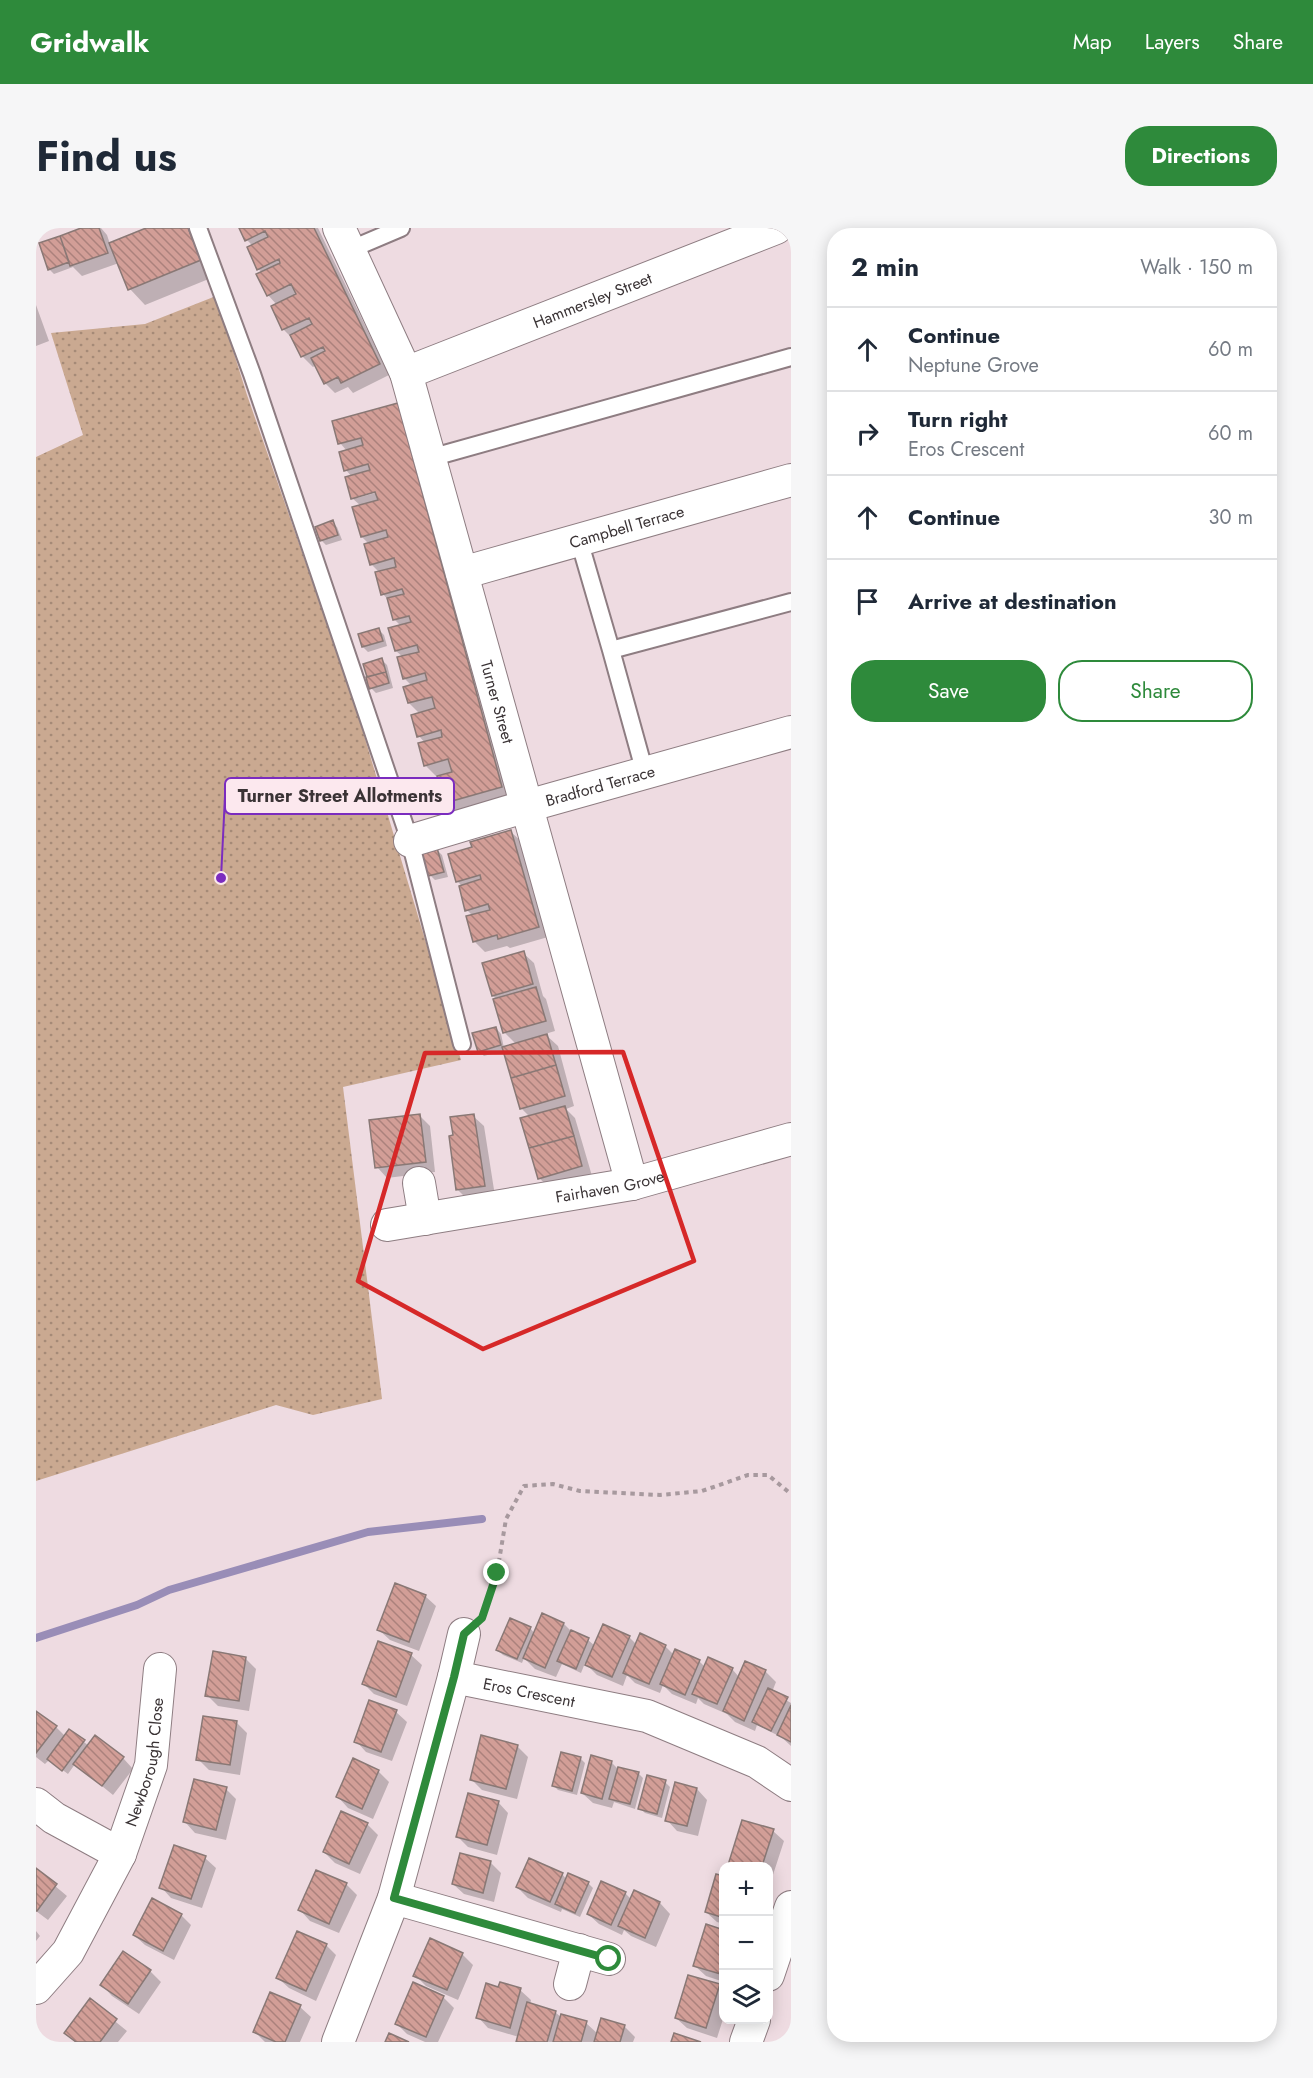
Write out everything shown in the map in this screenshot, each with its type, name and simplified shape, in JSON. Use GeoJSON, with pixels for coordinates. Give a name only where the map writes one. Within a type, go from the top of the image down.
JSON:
{"type":"FeatureCollection","features":[{"type":"Feature","properties":{"kind":"street","name":"Hammersley Street"},"geometry":{"type":"LineString","coordinates":[[406,373],[759,231]]}},
{"type":"Feature","properties":{"kind":"street","name":"Turner Street"},"geometry":{"type":"LineString","coordinates":[[344,239],[406,373],[632,1184]]}},
{"type":"Feature","properties":{"kind":"street","name":"Campbell Terrace"},"geometry":{"type":"LineString","coordinates":[[462,573],[791,480]]}},
{"type":"Feature","properties":{"kind":"street","name":"Bradford Terrace"},"geometry":{"type":"LineString","coordinates":[[410,841],[791,732]]}},
{"type":"Feature","properties":{"kind":"street","name":"Fairhaven Grove"},"geometry":{"type":"LineString","coordinates":[[387,1226],[632,1184],[791,1139]]}},
{"type":"Feature","properties":{"kind":"street"},"geometry":{"type":"LineString","coordinates":[[419,1183],[425,1219]]}},
{"type":"Feature","properties":{"kind":"street"},"geometry":{"type":"LineString","coordinates":[[338,2042],[394,1898],[464,1634]]}},
{"type":"Feature","properties":{"kind":"street","name":"Newborough Close"},"geometry":{"type":"LineString","coordinates":[[36,1988],[68,1952],[120,1854],[150,1765],[160,1669]]}},
{"type":"Feature","properties":{"kind":"street","name":"Eros Crescent"},"geometry":{"type":"LineString","coordinates":[[454,1677],[647,1716],[757,1762],[791,1785]]}},
{"type":"Feature","properties":{"kind":"street"},"geometry":{"type":"LineString","coordinates":[[36,1804],[54,1818],[120,1854]]}},
{"type":"Feature","properties":{"kind":"street"},"geometry":{"type":"LineString","coordinates":[[394,1898],[609,1959]]}},
{"type":"Feature","properties":{"kind":"street"},"geometry":{"type":"LineString","coordinates":[[770,1970],[791,1907]]}},
{"type":"Feature","properties":{"kind":"street"},"geometry":{"type":"LineString","coordinates":[[570,1984],[579,1950]]}},
{"type":"Feature","properties":{"kind":"street"},"geometry":{"type":"LineString","coordinates":[[746,2042],[752,2024]]}},
{"type":"Feature","properties":{"kind":"lane"},"geometry":{"type":"LineString","coordinates":[[198,228],[256,385],[410,841],[462,1044]]}},
{"type":"Feature","properties":{"kind":"lane"},"geometry":{"type":"LineString","coordinates":[[344,239],[401,228]]}},
{"type":"Feature","properties":{"kind":"lane"},"geometry":{"type":"LineString","coordinates":[[430,458],[791,357]]}},
{"type":"Feature","properties":{"kind":"lane"},"geometry":{"type":"LineString","coordinates":[[579,540],[645,773]]}},
{"type":"Feature","properties":{"kind":"lane"},"geometry":{"type":"LineString","coordinates":[[611,650],[791,602]]}},
{"type":"Feature","properties":{"kind":"path"},"geometry":{"type":"LineString","coordinates":[[464,1634],[482,1618],[497,1573],[506,1519],[524,1486],[553,1484],[580,1491],[660,1495],[702,1491],[748,1474],[768,1475],[791,1494]]}},
{"type":"Feature","properties":{"kind":"highlighted area"},"geometry":{"type":"Polygon","coordinates":[[[623,1052],[694,1261],[483,1349],[358,1281],[425,1053],[623,1052]]]}},
{"type":"Feature","properties":{"kind":"shaded area"},"geometry":{"type":"Polygon","coordinates":[[[216,296],[247,395],[352,695],[461,1060],[343,1087],[382,1399],[313,1415],[276,1405],[36,1481],[36,457],[83,435],[51,333],[145,324],[216,296]]]}},
{"type":"Feature","properties":{"kind":"building"},"geometry":{"type":"Polygon","coordinates":[[[81,228],[99,228],[108,253],[70,266],[60,236],[81,228]]]}},
{"type":"Feature","properties":{"kind":"building"},"geometry":{"type":"Polygon","coordinates":[[[146,228],[188,228],[201,260],[128,290],[109,243],[146,228]]]}},
{"type":"Feature","properties":{"kind":"building"},"geometry":{"type":"Polygon","coordinates":[[[239,228],[314,228],[380,364],[341,383],[338,377],[324,384],[311,358],[325,351],[323,347],[301,357],[290,335],[312,324],[309,318],[282,330],[271,306],[296,294],[291,284],[267,296],[256,274],[280,263],[279,259],[257,270],[247,247],[268,237],[265,231],[245,241],[239,228]]]}},
{"type":"Feature","properties":{"kind":"building"},"geometry":{"type":"Polygon","coordinates":[[[60,236],[69,262],[48,270],[39,243],[60,236]]]}},
{"type":"Feature","properties":{"kind":"building"},"geometry":{"type":"Polygon","coordinates":[[[398,403],[502,787],[445,803],[437,776],[452,772],[448,759],[424,766],[418,743],[442,737],[441,730],[417,737],[411,715],[435,708],[432,697],[408,703],[403,687],[427,680],[425,673],[403,679],[397,657],[419,652],[417,645],[395,651],[388,628],[411,622],[409,616],[393,620],[387,598],[404,594],[402,589],[381,595],[375,572],[396,567],[394,558],[370,565],[364,544],[388,537],[386,530],[361,537],[352,507],[378,500],[375,492],[351,499],[345,477],[370,470],[368,464],[344,471],[339,452],[363,445],[361,438],[338,444],[332,421],[398,403]]]}},
{"type":"Feature","properties":{"kind":"building"},"geometry":{"type":"Polygon","coordinates":[[[333,520],[338,535],[320,541],[315,527],[333,520]]]}},
{"type":"Feature","properties":{"kind":"building"},"geometry":{"type":"Polygon","coordinates":[[[379,628],[383,641],[362,647],[358,634],[379,628]]]}},
{"type":"Feature","properties":{"kind":"building"},"geometry":{"type":"Polygon","coordinates":[[[382,658],[386,672],[367,677],[363,664],[382,658]]]}},
{"type":"Feature","properties":{"kind":"building"},"geometry":{"type":"Polygon","coordinates":[[[386,672],[389,683],[369,689],[366,677],[386,672]]]}},
{"type":"Feature","properties":{"kind":"building"},"geometry":{"type":"Polygon","coordinates":[[[511,830],[539,927],[498,939],[497,935],[473,942],[466,916],[490,910],[488,904],[465,911],[459,886],[481,879],[480,875],[456,882],[448,854],[472,847],[470,842],[511,830]]]}},
{"type":"Feature","properties":{"kind":"building"},"geometry":{"type":"Polygon","coordinates":[[[437,848],[444,872],[428,876],[421,853],[437,848]]]}},
{"type":"Feature","properties":{"kind":"building"},"geometry":{"type":"Polygon","coordinates":[[[524,951],[533,984],[492,996],[482,963],[524,951]]]}},
{"type":"Feature","properties":{"kind":"building"},"geometry":{"type":"Polygon","coordinates":[[[536,987],[546,1021],[503,1033],[493,999],[536,987]]]}},
{"type":"Feature","properties":{"kind":"building"},"geometry":{"type":"Polygon","coordinates":[[[496,1027],[501,1045],[478,1052],[472,1033],[496,1027]]]}},
{"type":"Feature","properties":{"kind":"building"},"geometry":{"type":"Polygon","coordinates":[[[547,1034],[556,1065],[511,1078],[502,1047],[547,1034]]]}},
{"type":"Feature","properties":{"kind":"building"},"geometry":{"type":"Polygon","coordinates":[[[556,1065],[565,1096],[520,1109],[511,1078],[556,1065]]]}},
{"type":"Feature","properties":{"kind":"building"},"geometry":{"type":"Polygon","coordinates":[[[565,1106],[574,1136],[529,1148],[520,1118],[565,1106]]]}},
{"type":"Feature","properties":{"kind":"building"},"geometry":{"type":"Polygon","coordinates":[[[420,1114],[426,1162],[375,1168],[369,1120],[420,1114]]]}},
{"type":"Feature","properties":{"kind":"building"},"geometry":{"type":"Polygon","coordinates":[[[474,1114],[485,1186],[456,1190],[449,1136],[453,1135],[450,1117],[474,1114]]]}},
{"type":"Feature","properties":{"kind":"building"},"geometry":{"type":"Polygon","coordinates":[[[574,1136],[582,1166],[538,1179],[529,1148],[574,1136]]]}},
{"type":"Feature","properties":{"kind":"building"},"geometry":{"type":"Polygon","coordinates":[[[395,1583],[426,1595],[409,1642],[377,1630],[395,1583]]]}},
{"type":"Feature","properties":{"kind":"building"},"geometry":{"type":"Polygon","coordinates":[[[542,1613],[564,1623],[545,1668],[523,1658],[542,1613]]]}},
{"type":"Feature","properties":{"kind":"building"},"geometry":{"type":"Polygon","coordinates":[[[510,1618],[531,1627],[517,1659],[496,1650],[510,1618]]]}},
{"type":"Feature","properties":{"kind":"building"},"geometry":{"type":"Polygon","coordinates":[[[603,1624],[630,1636],[612,1677],[585,1665],[603,1624]]]}},
{"type":"Feature","properties":{"kind":"building"},"geometry":{"type":"Polygon","coordinates":[[[571,1630],[589,1638],[576,1669],[557,1661],[571,1630]]]}},
{"type":"Feature","properties":{"kind":"building"},"geometry":{"type":"Polygon","coordinates":[[[640,1633],[666,1645],[649,1684],[623,1673],[640,1633]]]}},
{"type":"Feature","properties":{"kind":"building"},"geometry":{"type":"Polygon","coordinates":[[[378,1641],[412,1653],[396,1697],[362,1684],[378,1641]]]}},
{"type":"Feature","properties":{"kind":"building"},"geometry":{"type":"Polygon","coordinates":[[[675,1649],[700,1660],[685,1695],[660,1684],[675,1649]]]}},
{"type":"Feature","properties":{"kind":"building"},"geometry":{"type":"Polygon","coordinates":[[[213,1651],[246,1657],[239,1701],[205,1696],[213,1651]]]}},
{"type":"Feature","properties":{"kind":"building"},"geometry":{"type":"Polygon","coordinates":[[[708,1657],[733,1668],[717,1704],[692,1694],[708,1657]]]}},
{"type":"Feature","properties":{"kind":"building"},"geometry":{"type":"Polygon","coordinates":[[[745,1661],[766,1670],[744,1721],[723,1711],[745,1661]]]}},
{"type":"Feature","properties":{"kind":"building"},"geometry":{"type":"Polygon","coordinates":[[[768,1688],[788,1697],[771,1731],[752,1722],[768,1688]]]}},
{"type":"Feature","properties":{"kind":"building"},"geometry":{"type":"Polygon","coordinates":[[[369,1700],[397,1710],[381,1752],[354,1742],[369,1700]]]}},
{"type":"Feature","properties":{"kind":"building"},"geometry":{"type":"Polygon","coordinates":[[[791,1705],[791,1742],[777,1735],[791,1705]]]}},
{"type":"Feature","properties":{"kind":"building"},"geometry":{"type":"Polygon","coordinates":[[[36,1711],[57,1726],[36,1753],[36,1711]]]}},
{"type":"Feature","properties":{"kind":"building"},"geometry":{"type":"Polygon","coordinates":[[[203,1716],[237,1721],[230,1765],[196,1760],[203,1716]]]}},
{"type":"Feature","properties":{"kind":"building"},"geometry":{"type":"Polygon","coordinates":[[[69,1729],[85,1740],[62,1771],[47,1759],[69,1729]]]}},
{"type":"Feature","properties":{"kind":"building"},"geometry":{"type":"Polygon","coordinates":[[[95,1735],[124,1757],[102,1786],[73,1764],[95,1735]]]}},
{"type":"Feature","properties":{"kind":"building"},"geometry":{"type":"Polygon","coordinates":[[[481,1735],[518,1745],[506,1789],[470,1780],[481,1735]]]}},
{"type":"Feature","properties":{"kind":"building"},"geometry":{"type":"Polygon","coordinates":[[[561,1752],[581,1757],[572,1791],[552,1786],[561,1752]]]}},
{"type":"Feature","properties":{"kind":"building"},"geometry":{"type":"Polygon","coordinates":[[[591,1755],[612,1761],[602,1799],[581,1793],[591,1755]]]}},
{"type":"Feature","properties":{"kind":"building"},"geometry":{"type":"Polygon","coordinates":[[[353,1758],[379,1770],[362,1809],[336,1797],[353,1758]]]}},
{"type":"Feature","properties":{"kind":"building"},"geometry":{"type":"Polygon","coordinates":[[[618,1767],[639,1772],[630,1804],[609,1799],[618,1767]]]}},
{"type":"Feature","properties":{"kind":"building"},"geometry":{"type":"Polygon","coordinates":[[[647,1775],[666,1780],[657,1814],[638,1809],[647,1775]]]}},
{"type":"Feature","properties":{"kind":"building"},"geometry":{"type":"Polygon","coordinates":[[[194,1779],[227,1787],[216,1830],[183,1822],[194,1779]]]}},
{"type":"Feature","properties":{"kind":"building"},"geometry":{"type":"Polygon","coordinates":[[[675,1782],[697,1788],[687,1826],[665,1821],[675,1782]]]}},
{"type":"Feature","properties":{"kind":"building"},"geometry":{"type":"Polygon","coordinates":[[[468,1793],[499,1801],[487,1845],[456,1837],[468,1793]]]}},
{"type":"Feature","properties":{"kind":"building"},"geometry":{"type":"Polygon","coordinates":[[[341,1811],[368,1823],[349,1864],[323,1852],[341,1811]]]}},
{"type":"Feature","properties":{"kind":"building"},"geometry":{"type":"Polygon","coordinates":[[[742,1820],[774,1829],[763,1862],[729,1862],[742,1820]]]}},
{"type":"Feature","properties":{"kind":"building"},"geometry":{"type":"Polygon","coordinates":[[[174,1845],[206,1856],[191,1899],[159,1888],[174,1845]]]}},
{"type":"Feature","properties":{"kind":"building"},"geometry":{"type":"Polygon","coordinates":[[[460,1853],[491,1861],[483,1893],[452,1884],[460,1853]]]}},
{"type":"Feature","properties":{"kind":"building"},"geometry":{"type":"Polygon","coordinates":[[[529,1858],[563,1873],[550,1902],[516,1887],[529,1858]]]}},
{"type":"Feature","properties":{"kind":"building"},"geometry":{"type":"Polygon","coordinates":[[[36,1868],[57,1884],[37,1911],[36,1911],[36,1868]]]}},
{"type":"Feature","properties":{"kind":"building"},"geometry":{"type":"Polygon","coordinates":[[[316,1870],[347,1883],[329,1924],[298,1910],[316,1870]]]}},
{"type":"Feature","properties":{"kind":"building"},"geometry":{"type":"Polygon","coordinates":[[[568,1873],[589,1882],[575,1913],[555,1904],[568,1873]]]}},
{"type":"Feature","properties":{"kind":"building"},"geometry":{"type":"Polygon","coordinates":[[[716,1874],[719,1875],[719,1916],[705,1912],[716,1874]]]}},
{"type":"Feature","properties":{"kind":"building"},"geometry":{"type":"Polygon","coordinates":[[[601,1881],[626,1892],[611,1925],[587,1914],[601,1881]]]}},
{"type":"Feature","properties":{"kind":"building"},"geometry":{"type":"Polygon","coordinates":[[[634,1890],[660,1902],[645,1938],[618,1926],[634,1890]]]}},
{"type":"Feature","properties":{"kind":"building"},"geometry":{"type":"Polygon","coordinates":[[[152,1898],[182,1914],[163,1951],[133,1935],[152,1898]]]}},
{"type":"Feature","properties":{"kind":"building"},"geometry":{"type":"Polygon","coordinates":[[[706,1924],[719,1928],[719,1974],[693,1966],[706,1924]]]}},
{"type":"Feature","properties":{"kind":"building"},"geometry":{"type":"Polygon","coordinates":[[[297,1931],[327,1944],[306,1991],[276,1978],[297,1931]]]}},
{"type":"Feature","properties":{"kind":"building"},"geometry":{"type":"Polygon","coordinates":[[[430,1938],[463,1953],[447,1990],[413,1976],[430,1938]]]}},
{"type":"Feature","properties":{"kind":"building"},"geometry":{"type":"Polygon","coordinates":[[[123,1951],[151,1970],[128,2004],[100,1985],[123,1951]]]}},
{"type":"Feature","properties":{"kind":"building"},"geometry":{"type":"Polygon","coordinates":[[[688,1975],[719,1984],[706,2028],[675,2018],[688,1975]]]}},
{"type":"Feature","properties":{"kind":"building"},"geometry":{"type":"Polygon","coordinates":[[[413,1982],[444,1996],[426,2037],[395,2024],[413,1982]]]}},
{"type":"Feature","properties":{"kind":"building"},"geometry":{"type":"Polygon","coordinates":[[[500,1982],[521,1988],[510,2028],[476,2018],[486,1983],[498,1987],[500,1982]]]}},
{"type":"Feature","properties":{"kind":"building"},"geometry":{"type":"Polygon","coordinates":[[[270,1992],[301,2005],[285,2042],[276,2042],[253,2032],[270,1992]]]}},
{"type":"Feature","properties":{"kind":"building"},"geometry":{"type":"Polygon","coordinates":[[[90,1998],[117,2019],[100,2042],[76,2042],[64,2033],[90,1998]]]}},
{"type":"Feature","properties":{"kind":"building"},"geometry":{"type":"Polygon","coordinates":[[[527,2002],[556,2011],[547,2042],[516,2042],[527,2002]]]}},
{"type":"Feature","properties":{"kind":"building"},"geometry":{"type":"Polygon","coordinates":[[[561,2014],[587,2021],[581,2042],[553,2042],[561,2014]]]}},
{"type":"Feature","properties":{"kind":"building"},"geometry":{"type":"Polygon","coordinates":[[[601,2018],[625,2025],[620,2042],[594,2042],[601,2018]]]}},
{"type":"Feature","properties":{"kind":"building"},"geometry":{"type":"Polygon","coordinates":[[[389,2033],[409,2042],[385,2042],[389,2033]]]}},
{"type":"Feature","properties":{"kind":"building"},"geometry":{"type":"Polygon","coordinates":[[[674,2033],[701,2042],[671,2042],[674,2033]]]}},
{"type":"Feature","properties":{"kind":"waterway"},"geometry":{"type":"LineString","coordinates":[[36,1638],[137,1605],[169,1590],[368,1532],[482,1519]]}},
{"type":"Feature","properties":{"kind":"place","name":"Turner Street Allotments"},"geometry":{"type":"Point","coordinates":[221,878]}},
{"type":"Feature","properties":{"kind":"route"},"geometry":{"type":"LineString","coordinates":[[497,1573],[482,1618],[464,1634],[394,1898],[609,1959]]}}]}
